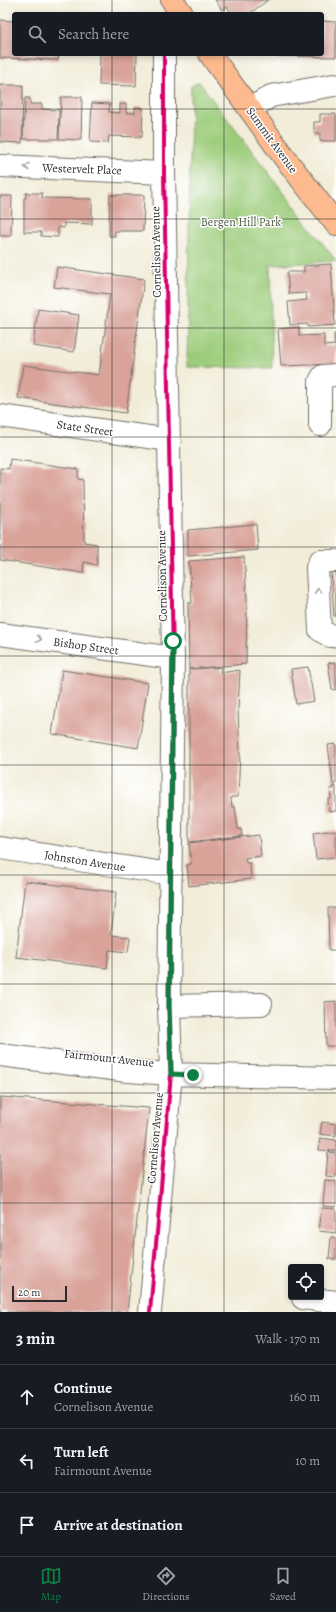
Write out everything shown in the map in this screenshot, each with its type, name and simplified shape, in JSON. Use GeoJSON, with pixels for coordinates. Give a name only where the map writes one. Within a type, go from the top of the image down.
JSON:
{"type":"FeatureCollection","features":[{"type":"Feature","properties":{"kind":"main road"},"geometry":{"type":"LineString","coordinates":[[172,0],[181,12]]}},
{"type":"Feature","properties":{"kind":"main road","name":"Summit Avenue"},"geometry":{"type":"LineString","coordinates":[[211,56],[284,157],[336,224]]}},
{"type":"Feature","properties":{"kind":"street"},"geometry":{"type":"LineString","coordinates":[[169,12],[172,0]]}},
{"type":"Feature","properties":{"kind":"street","name":"Cornelison Avenue"},"geometry":{"type":"LineString","coordinates":[[150,1312],[171,1074],[169,1006],[173,658],[164,173],[164,56]]}},
{"type":"Feature","properties":{"kind":"street"},"geometry":{"type":"LineString","coordinates":[[250,109],[271,96],[334,85]]}},
{"type":"Feature","properties":{"kind":"street","name":"Westervelt Place"},"geometry":{"type":"LineString","coordinates":[[0,166],[164,173]]}},
{"type":"Feature","properties":{"kind":"street"},"geometry":{"type":"LineString","coordinates":[[320,425],[320,381],[323,376],[336,375]]}},
{"type":"Feature","properties":{"kind":"street","name":"State Street"},"geometry":{"type":"LineString","coordinates":[[0,416],[170,440]]}},
{"type":"Feature","properties":{"kind":"street"},"geometry":{"type":"LineString","coordinates":[[328,632],[316,567],[320,561],[336,561]]}},
{"type":"Feature","properties":{"kind":"street","name":"Bishop Street"},"geometry":{"type":"LineString","coordinates":[[0,634],[173,658]]}},
{"type":"Feature","properties":{"kind":"street","name":"Johnston Avenue"},"geometry":{"type":"LineString","coordinates":[[0,848],[170,874]]}},
{"type":"Feature","properties":{"kind":"street"},"geometry":{"type":"LineString","coordinates":[[169,1006],[261,1004]]}},
{"type":"Feature","properties":{"kind":"street","name":"Fairmount Avenue"},"geometry":{"type":"LineString","coordinates":[[0,1055],[128,1071],[171,1074],[336,1078]]}},
{"type":"Feature","properties":{"kind":"street"},"geometry":{"type":"LineString","coordinates":[[320,1300],[336,1302]]}},
{"type":"Feature","properties":{"kind":"green space","name":"Bergen Hill Park"},"geometry":{"type":"Polygon","coordinates":[[[199,82],[336,261],[270,265],[272,368],[187,367],[191,86],[199,82]]]}},
{"type":"Feature","properties":{"kind":"building"},"geometry":{"type":"Polygon","coordinates":[[[215,0],[268,0],[252,12],[231,12],[227,7],[222,10],[215,0]]]}},
{"type":"Feature","properties":{"kind":"building"},"geometry":{"type":"Polygon","coordinates":[[[0,20],[12,21],[12,56],[59,56],[58,60],[0,58],[0,20]]]}},
{"type":"Feature","properties":{"kind":"building"},"geometry":{"type":"Polygon","coordinates":[[[324,21],[336,22],[336,57],[273,56],[324,56],[324,21]]]}},
{"type":"Feature","properties":{"kind":"building"},"geometry":{"type":"Polygon","coordinates":[[[100,56],[137,56],[136,86],[99,85],[100,56]]]}},
{"type":"Feature","properties":{"kind":"building"},"geometry":{"type":"Polygon","coordinates":[[[0,85],[23,85],[22,143],[0,142],[0,85]]]}},
{"type":"Feature","properties":{"kind":"building"},"geometry":{"type":"Polygon","coordinates":[[[61,97],[82,97],[81,140],[59,139],[61,97]]]}},
{"type":"Feature","properties":{"kind":"building"},"geometry":{"type":"Polygon","coordinates":[[[25,98],[30,98],[30,104],[42,104],[42,109],[59,110],[58,139],[23,139],[25,98]]]}},
{"type":"Feature","properties":{"kind":"building"},"geometry":{"type":"Polygon","coordinates":[[[92,103],[110,104],[109,112],[120,113],[120,104],[126,104],[126,113],[135,113],[135,107],[143,108],[142,137],[109,136],[108,143],[90,142],[92,103]]]}},
{"type":"Feature","properties":{"kind":"building"},"geometry":{"type":"Polygon","coordinates":[[[320,114],[336,114],[336,141],[320,141],[320,133],[314,133],[314,122],[320,122],[320,114]]]}},
{"type":"Feature","properties":{"kind":"building"},"geometry":{"type":"Polygon","coordinates":[[[26,193],[42,193],[42,198],[92,199],[92,224],[64,223],[64,228],[58,227],[58,237],[41,236],[41,232],[24,232],[24,198],[26,198],[26,193]]]}},
{"type":"Feature","properties":{"kind":"building"},"geometry":{"type":"Polygon","coordinates":[[[110,195],[144,195],[143,231],[115,231],[115,236],[109,236],[110,195]]]}},
{"type":"Feature","properties":{"kind":"building"},"geometry":{"type":"Polygon","coordinates":[[[0,196],[12,196],[11,236],[0,236],[0,196]]]}},
{"type":"Feature","properties":{"kind":"building"},"geometry":{"type":"Polygon","coordinates":[[[331,264],[335,325],[308,327],[308,324],[290,325],[288,302],[307,300],[306,293],[289,294],[287,272],[304,272],[304,266],[331,264]]]}},
{"type":"Feature","properties":{"kind":"building"},"geometry":{"type":"Polygon","coordinates":[[[57,267],[144,279],[126,413],[18,398],[23,365],[99,375],[110,294],[54,287],[57,267]]]}},
{"type":"Feature","properties":{"kind":"building"},"geometry":{"type":"Polygon","coordinates":[[[38,309],[79,315],[74,352],[33,346],[38,309]]]}},
{"type":"Feature","properties":{"kind":"building"},"geometry":{"type":"Polygon","coordinates":[[[299,327],[299,336],[324,335],[324,346],[335,345],[334,334],[336,334],[336,364],[281,366],[278,329],[299,327]]]}},
{"type":"Feature","properties":{"kind":"building"},"geometry":{"type":"Polygon","coordinates":[[[10,459],[78,469],[78,479],[83,480],[84,542],[97,544],[97,565],[84,562],[83,573],[0,560],[0,468],[9,469],[10,459]]]}},
{"type":"Feature","properties":{"kind":"building"},"geometry":{"type":"Polygon","coordinates":[[[256,524],[258,550],[188,556],[188,530],[256,524]]]}},
{"type":"Feature","properties":{"kind":"building"},"geometry":{"type":"Polygon","coordinates":[[[244,557],[247,599],[246,664],[189,669],[188,603],[192,603],[189,561],[244,557]]]}},
{"type":"Feature","properties":{"kind":"building"},"geometry":{"type":"Polygon","coordinates":[[[336,572],[336,616],[334,616],[331,573],[336,572]]]}},
{"type":"Feature","properties":{"kind":"building"},"geometry":{"type":"Polygon","coordinates":[[[336,662],[336,690],[332,689],[328,663],[336,662]]]}},
{"type":"Feature","properties":{"kind":"building"},"geometry":{"type":"Polygon","coordinates":[[[221,667],[220,673],[240,670],[238,710],[240,755],[238,797],[231,797],[232,807],[235,807],[238,829],[241,829],[242,836],[189,842],[189,669],[221,667]]]}},
{"type":"Feature","properties":{"kind":"building"},"geometry":{"type":"Polygon","coordinates":[[[308,667],[314,701],[296,704],[291,669],[308,667]]]}},
{"type":"Feature","properties":{"kind":"building"},"geometry":{"type":"Polygon","coordinates":[[[62,670],[148,683],[138,748],[52,734],[62,670]]]}},
{"type":"Feature","properties":{"kind":"building"},"geometry":{"type":"Polygon","coordinates":[[[336,744],[336,784],[333,784],[328,745],[336,744]]]}},
{"type":"Feature","properties":{"kind":"building"},"geometry":{"type":"Polygon","coordinates":[[[334,786],[336,786],[336,811],[329,812],[328,799],[331,799],[330,789],[334,788],[334,786]]]}},
{"type":"Feature","properties":{"kind":"building"},"geometry":{"type":"Polygon","coordinates":[[[336,830],[336,857],[316,859],[313,833],[336,830]]]}},
{"type":"Feature","properties":{"kind":"building"},"geometry":{"type":"Polygon","coordinates":[[[259,835],[261,856],[245,858],[246,863],[250,863],[251,879],[189,886],[187,865],[191,864],[189,843],[259,835]]]}},
{"type":"Feature","properties":{"kind":"building"},"geometry":{"type":"Polygon","coordinates":[[[25,881],[116,892],[111,935],[130,937],[128,952],[109,950],[107,968],[16,957],[25,881]]]}},
{"type":"Feature","properties":{"kind":"building"},"geometry":{"type":"Polygon","coordinates":[[[328,908],[336,908],[336,950],[329,950],[328,908]]]}},
{"type":"Feature","properties":{"kind":"building"},"geometry":{"type":"Polygon","coordinates":[[[336,1001],[336,1046],[326,1046],[325,1002],[336,1001]]]}},
{"type":"Feature","properties":{"kind":"building"},"geometry":{"type":"Polygon","coordinates":[[[0,1097],[149,1108],[127,1312],[0,1312],[0,1097]]]}},
{"type":"Feature","properties":{"kind":"building"},"geometry":{"type":"Polygon","coordinates":[[[322,1122],[336,1124],[336,1136],[320,1134],[322,1122]]]}},
{"type":"Feature","properties":{"kind":"building"},"geometry":{"type":"Polygon","coordinates":[[[320,1138],[336,1140],[336,1151],[319,1150],[320,1138]]]}},
{"type":"Feature","properties":{"kind":"building"},"geometry":{"type":"Polygon","coordinates":[[[328,1152],[336,1153],[336,1177],[326,1176],[328,1152]]]}},
{"type":"Feature","properties":{"kind":"building"},"geometry":{"type":"Polygon","coordinates":[[[325,1180],[336,1181],[336,1207],[323,1206],[325,1180]]]}},
{"type":"Feature","properties":{"kind":"building"},"geometry":{"type":"Polygon","coordinates":[[[322,1208],[336,1209],[336,1233],[319,1231],[322,1208]]]}},
{"type":"Feature","properties":{"kind":"building"},"geometry":{"type":"Polygon","coordinates":[[[331,1237],[336,1238],[336,1259],[329,1259],[331,1237]]]}},
{"type":"Feature","properties":{"kind":"cycle path"},"geometry":{"type":"LineString","coordinates":[[150,1312],[171,1074],[169,1006],[173,658],[164,173],[164,56]]}},
{"type":"Feature","properties":{"kind":"route"},"geometry":{"type":"LineString","coordinates":[[173,641],[169,1006],[171,1074],[193,1075]]}}]}
